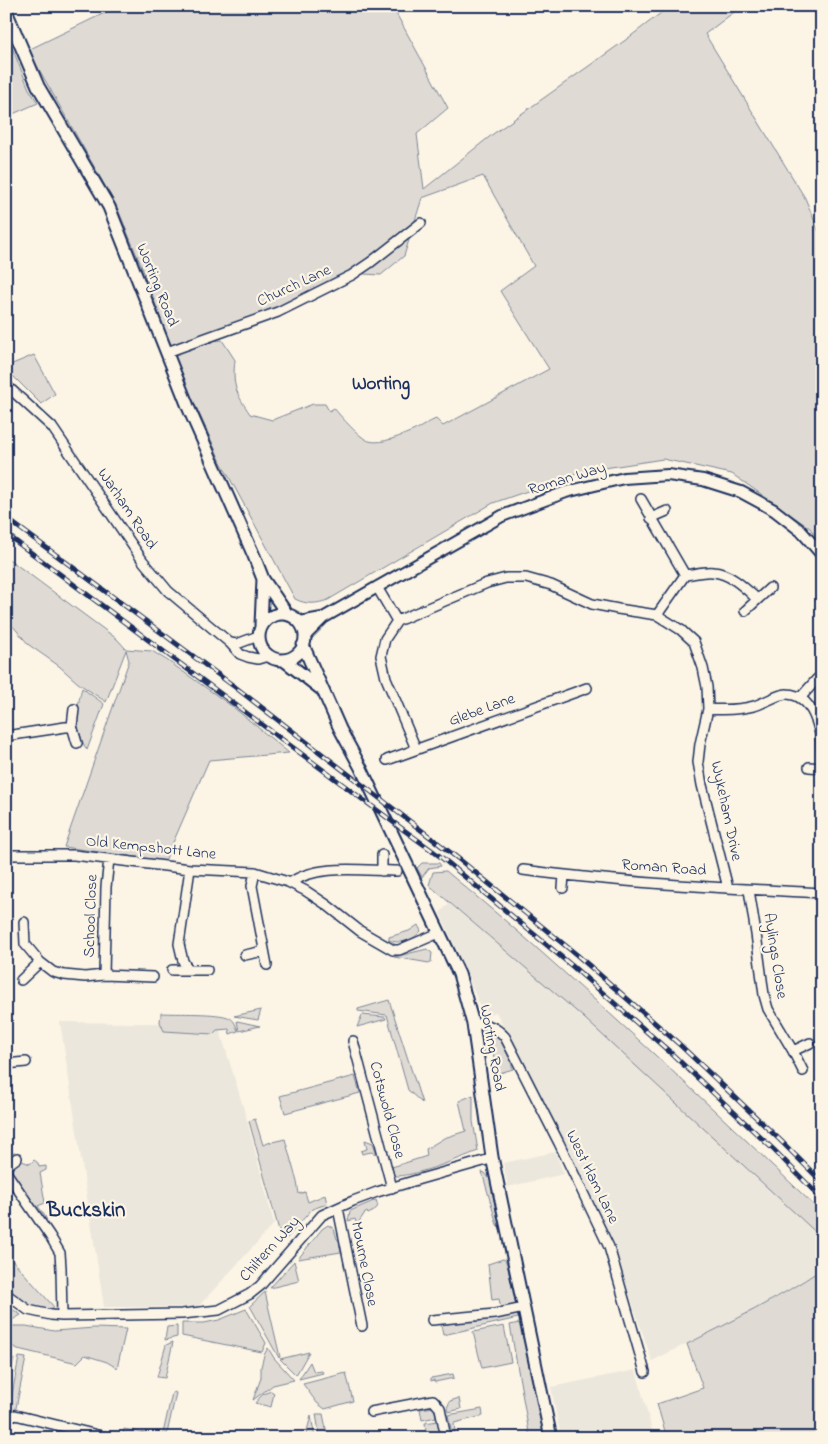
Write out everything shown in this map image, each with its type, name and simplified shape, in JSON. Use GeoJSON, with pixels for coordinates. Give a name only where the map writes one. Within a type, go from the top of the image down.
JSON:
{"type":"FeatureCollection","features":[{"type":"Feature","properties":{"kind":"main road","name":"Worting Road"},"geometry":{"type":"LineString","coordinates":[[6,11],[38,86],[109,208],[196,426],[263,579],[287,614]]}},
{"type":"Feature","properties":{"kind":"main road","name":"Worting Road"},"geometry":{"type":"LineString","coordinates":[[260,631],[263,579]]}},
{"type":"Feature","properties":{"kind":"main road"},"geometry":{"type":"LineString","coordinates":[[276,614],[287,614],[300,622],[304,632],[302,649],[297,655],[285,661],[276,660],[262,651],[259,643],[260,631],[269,617],[276,614]]}},
{"type":"Feature","properties":{"kind":"main road","name":"Worting Road"},"geometry":{"type":"LineString","coordinates":[[304,640],[322,690],[459,974],[474,1024],[492,1157],[551,1438]]}},
{"type":"Feature","properties":{"kind":"main road","name":"Worting Road"},"geometry":{"type":"LineString","coordinates":[[285,661],[322,690]]}},
{"type":"Feature","properties":{"kind":"street","name":"Church Lane"},"geometry":{"type":"LineString","coordinates":[[166,352],[278,312],[352,275],[372,262],[421,223]]}},
{"type":"Feature","properties":{"kind":"street","name":"Warham Road"},"geometry":{"type":"LineString","coordinates":[[6,385],[52,427],[154,576],[168,591],[230,643],[240,654],[258,659],[268,656]]}},
{"type":"Feature","properties":{"kind":"street","name":"Roman Way"},"geometry":{"type":"LineString","coordinates":[[304,640],[324,618],[502,516],[566,492],[624,478],[668,475],[703,480],[741,492],[774,510],[801,530],[822,555]]}},
{"type":"Feature","properties":{"kind":"street"},"geometry":{"type":"LineString","coordinates":[[641,499],[685,575]]}},
{"type":"Feature","properties":{"kind":"street"},"geometry":{"type":"LineString","coordinates":[[651,518],[667,511]]}},
{"type":"Feature","properties":{"kind":"street"},"geometry":{"type":"LineString","coordinates":[[657,615],[685,575],[713,572],[726,576],[743,586],[757,599]]}},
{"type":"Feature","properties":{"kind":"street","name":"Wykeham Drive"},"geometry":{"type":"LineString","coordinates":[[397,620],[487,582],[506,578],[526,578],[551,585],[592,604],[657,615],[681,630],[694,642],[703,668],[707,688],[708,709],[698,762],[728,888]]}},
{"type":"Feature","properties":{"kind":"street"},"geometry":{"type":"LineString","coordinates":[[377,587],[397,620],[384,639],[382,656],[386,678],[416,749]]}},
{"type":"Feature","properties":{"kind":"street"},"geometry":{"type":"LineString","coordinates":[[745,611],[770,588]]}},
{"type":"Feature","properties":{"kind":"street","name":"Roman Way"},"geometry":{"type":"LineString","coordinates":[[300,622],[324,618]]}},
{"type":"Feature","properties":{"kind":"street"},"geometry":{"type":"LineString","coordinates":[[230,643],[237,644],[260,631]]}},
{"type":"Feature","properties":{"kind":"street"},"geometry":{"type":"LineString","coordinates":[[801,697],[817,679]]}},
{"type":"Feature","properties":{"kind":"street","name":"Glebe Lane"},"geometry":{"type":"LineString","coordinates":[[387,760],[587,688]]}},
{"type":"Feature","properties":{"kind":"street"},"geometry":{"type":"LineString","coordinates":[[708,709],[732,710],[753,706],[785,693],[801,697],[815,716],[821,736],[822,751]]}},
{"type":"Feature","properties":{"kind":"street"},"geometry":{"type":"LineString","coordinates":[[74,709],[72,726],[77,743]]}},
{"type":"Feature","properties":{"kind":"street"},"geometry":{"type":"LineString","coordinates":[[6,736],[72,726]]}},
{"type":"Feature","properties":{"kind":"street"},"geometry":{"type":"LineString","coordinates":[[808,767],[822,768]]}},
{"type":"Feature","properties":{"kind":"street"},"geometry":{"type":"LineString","coordinates":[[382,854],[382,871]]}},
{"type":"Feature","properties":{"kind":"street","name":"Old Kempshott Lane"},"geometry":{"type":"LineString","coordinates":[[6,855],[74,855],[190,869],[255,872],[290,883],[306,891],[360,931],[393,950],[399,950],[439,932]]}},
{"type":"Feature","properties":{"kind":"street","name":"School Close"},"geometry":{"type":"LineString","coordinates":[[104,975],[108,859]]}},
{"type":"Feature","properties":{"kind":"street"},"geometry":{"type":"LineString","coordinates":[[188,970],[183,961],[179,944],[190,869]]}},
{"type":"Feature","properties":{"kind":"street","name":"Roman Road"},"geometry":{"type":"LineString","coordinates":[[523,870],[564,876],[749,890],[822,893]]}},
{"type":"Feature","properties":{"kind":"street"},"geometry":{"type":"LineString","coordinates":[[290,883],[317,871],[397,871]]}},
{"type":"Feature","properties":{"kind":"street"},"geometry":{"type":"LineString","coordinates":[[255,872],[252,886],[267,965]]}},
{"type":"Feature","properties":{"kind":"street"},"geometry":{"type":"LineString","coordinates":[[563,888],[564,876]]}},
{"type":"Feature","properties":{"kind":"street","name":"Aylings Close"},"geometry":{"type":"LineString","coordinates":[[749,890],[764,995],[768,1009],[803,1071]]}},
{"type":"Feature","properties":{"kind":"street","name":"School Close"},"geometry":{"type":"LineString","coordinates":[[24,922],[25,944],[40,962],[53,972],[85,977],[104,975],[154,977]]}},
{"type":"Feature","properties":{"kind":"street"},"geometry":{"type":"LineString","coordinates":[[245,954],[264,951]]}},
{"type":"Feature","properties":{"kind":"street"},"geometry":{"type":"LineString","coordinates":[[21,980],[40,962]]}},
{"type":"Feature","properties":{"kind":"street"},"geometry":{"type":"LineString","coordinates":[[172,970],[207,970]]}},
{"type":"Feature","properties":{"kind":"street","name":"West Ham Lane"},"geometry":{"type":"LineString","coordinates":[[474,1024],[490,1024],[505,1037],[559,1143],[609,1247],[644,1372]]}},
{"type":"Feature","properties":{"kind":"street","name":"Cotswold Close"},"geometry":{"type":"LineString","coordinates":[[353,1041],[392,1188]]}},
{"type":"Feature","properties":{"kind":"street"},"geometry":{"type":"LineString","coordinates":[[793,1051],[810,1043]]}},
{"type":"Feature","properties":{"kind":"street"},"geometry":{"type":"LineString","coordinates":[[6,1064],[26,1062]]}},
{"type":"Feature","properties":{"kind":"street","name":"Chiltern Way"},"geometry":{"type":"LineString","coordinates":[[6,1294],[28,1310],[62,1316],[182,1314],[219,1310],[250,1294],[260,1286],[322,1215],[353,1201],[492,1157]]}},
{"type":"Feature","properties":{"kind":"street"},"geometry":{"type":"LineString","coordinates":[[6,1166],[17,1158]]}},
{"type":"Feature","properties":{"kind":"street"},"geometry":{"type":"LineString","coordinates":[[6,1172],[60,1253],[62,1316]]}},
{"type":"Feature","properties":{"kind":"street","name":"Mourne Close"},"geometry":{"type":"LineString","coordinates":[[338,1208],[362,1326]]}},
{"type":"Feature","properties":{"kind":"street"},"geometry":{"type":"LineString","coordinates":[[432,1320],[495,1314],[524,1308]]}},
{"type":"Feature","properties":{"kind":"street"},"geometry":{"type":"LineString","coordinates":[[371,1412],[433,1400],[440,1408],[446,1438]]}},
{"type":"Feature","properties":{"kind":"street"},"geometry":{"type":"LineString","coordinates":[[15,1415],[91,1436],[110,1438]]}},
{"type":"Feature","properties":{"kind":"shaded area"},"geometry":{"type":"Polygon","coordinates":[[[119,6],[392,6],[448,108],[417,134],[424,189],[493,134],[627,39],[670,6],[742,6],[705,34],[805,198],[822,239],[822,546],[810,528],[732,474],[663,459],[585,471],[493,503],[328,600],[312,603],[295,599],[221,462],[173,356],[149,285],[117,207],[28,50],[119,6]],[[483,176],[422,198],[404,256],[381,275],[364,274],[362,269],[207,341],[222,340],[235,360],[234,376],[236,389],[250,414],[272,420],[313,404],[325,404],[329,411],[334,408],[365,439],[374,442],[386,441],[415,430],[436,419],[443,426],[549,369],[500,291],[534,266],[483,176]]]}},
{"type":"Feature","properties":{"kind":"shaded area"},"geometry":{"type":"Polygon","coordinates":[[[6,33],[29,89],[38,103],[6,117],[6,33]]]}},
{"type":"Feature","properties":{"kind":"shaded area"},"geometry":{"type":"Polygon","coordinates":[[[34,355],[55,394],[41,404],[7,370],[10,365],[34,355]]]}},
{"type":"Feature","properties":{"kind":"shaded area"},"geometry":{"type":"Polygon","coordinates":[[[6,557],[117,639],[126,649],[152,651],[168,661],[233,707],[289,753],[209,760],[165,861],[64,847],[129,661],[126,650],[106,702],[29,645],[6,618],[6,557]]]}},
{"type":"Feature","properties":{"kind":"shaded area"},"geometry":{"type":"Polygon","coordinates":[[[82,688],[104,704],[87,750],[80,736],[78,720],[82,688]]]}},
{"type":"Feature","properties":{"kind":"shaded area"},"geometry":{"type":"Polygon","coordinates":[[[422,863],[439,863],[441,866],[429,868],[422,877],[417,868],[422,863]]]}},
{"type":"Feature","properties":{"kind":"shaded area"},"geometry":{"type":"Polygon","coordinates":[[[446,871],[531,943],[625,1027],[822,1213],[822,1238],[583,1017],[429,885],[433,872],[446,871]]]}},
{"type":"Feature","properties":{"kind":"shaded area"},"geometry":{"type":"Polygon","coordinates":[[[449,903],[583,1016],[822,1238],[822,1269],[750,1312],[652,1361],[614,1249],[496,1012],[484,1016],[440,913],[449,903]]]}},
{"type":"Feature","properties":{"kind":"shaded area"},"geometry":{"type":"Polygon","coordinates":[[[418,925],[421,931],[410,939],[402,942],[389,940],[389,937],[409,931],[418,925]]]}},
{"type":"Feature","properties":{"kind":"shaded area"},"geometry":{"type":"Polygon","coordinates":[[[427,949],[432,953],[431,962],[429,963],[394,957],[427,949]]]}},
{"type":"Feature","properties":{"kind":"shaded area"},"geometry":{"type":"Polygon","coordinates":[[[389,1000],[422,1103],[408,1090],[387,1015],[358,1011],[358,1009],[389,1000]]]}},
{"type":"Feature","properties":{"kind":"shaded area"},"geometry":{"type":"Polygon","coordinates":[[[261,1010],[258,1020],[234,1016],[261,1010]]]}},
{"type":"Feature","properties":{"kind":"shaded area"},"geometry":{"type":"Polygon","coordinates":[[[161,1013],[224,1016],[233,1021],[238,1031],[230,1034],[229,1029],[217,1030],[213,1034],[164,1031],[160,1022],[161,1013]]]}},
{"type":"Feature","properties":{"kind":"shaded area"},"geometry":{"type":"Polygon","coordinates":[[[362,1015],[385,1017],[386,1019],[357,1027],[362,1015]]]}},
{"type":"Feature","properties":{"kind":"shaded area"},"geometry":{"type":"Polygon","coordinates":[[[237,1021],[260,1026],[239,1031],[237,1021]]]}},
{"type":"Feature","properties":{"kind":"shaded area"},"geometry":{"type":"Polygon","coordinates":[[[60,1022],[218,1024],[246,1116],[274,1224],[198,1307],[104,1307],[60,1022]]]}},
{"type":"Feature","properties":{"kind":"shaded area"},"geometry":{"type":"Polygon","coordinates":[[[490,1031],[498,1037],[513,1069],[493,1075],[495,1065],[490,1031]]]}},
{"type":"Feature","properties":{"kind":"shaded area"},"geometry":{"type":"Polygon","coordinates":[[[355,1076],[360,1093],[285,1113],[280,1096],[355,1076]]]}},
{"type":"Feature","properties":{"kind":"shaded area"},"geometry":{"type":"Polygon","coordinates":[[[473,1095],[473,1121],[478,1151],[424,1171],[394,1176],[392,1167],[427,1156],[426,1149],[444,1138],[466,1131],[459,1101],[473,1095]]]}},
{"type":"Feature","properties":{"kind":"shaded area"},"geometry":{"type":"Polygon","coordinates":[[[255,1119],[263,1145],[285,1139],[299,1194],[305,1192],[308,1202],[325,1195],[327,1204],[312,1209],[286,1239],[280,1234],[249,1121],[255,1119]]]}},
{"type":"Feature","properties":{"kind":"shaded area"},"geometry":{"type":"Polygon","coordinates":[[[365,1140],[373,1143],[377,1154],[371,1152],[362,1154],[361,1151],[367,1149],[365,1140]]]}},
{"type":"Feature","properties":{"kind":"shaded area"},"geometry":{"type":"Polygon","coordinates":[[[555,1152],[564,1174],[508,1187],[503,1163],[555,1152]]]}},
{"type":"Feature","properties":{"kind":"shaded area"},"geometry":{"type":"Polygon","coordinates":[[[34,1160],[38,1163],[39,1167],[46,1166],[46,1170],[40,1173],[45,1203],[38,1206],[47,1219],[45,1220],[12,1175],[13,1168],[17,1164],[22,1161],[30,1164],[34,1160]]]}},
{"type":"Feature","properties":{"kind":"shaded area"},"geometry":{"type":"Polygon","coordinates":[[[482,1172],[490,1179],[499,1227],[497,1225],[482,1172]]]}},
{"type":"Feature","properties":{"kind":"shaded area"},"geometry":{"type":"Polygon","coordinates":[[[376,1200],[378,1206],[374,1211],[364,1214],[357,1225],[355,1219],[348,1221],[350,1211],[376,1200]]]}},
{"type":"Feature","properties":{"kind":"shaded area"},"geometry":{"type":"Polygon","coordinates":[[[328,1225],[334,1229],[339,1240],[341,1252],[298,1259],[322,1229],[328,1225]]]}},
{"type":"Feature","properties":{"kind":"shaded area"},"geometry":{"type":"Polygon","coordinates":[[[6,1253],[54,1307],[51,1310],[27,1304],[6,1290],[6,1253]]]}},
{"type":"Feature","properties":{"kind":"shaded area"},"geometry":{"type":"Polygon","coordinates":[[[503,1259],[507,1264],[516,1305],[501,1309],[499,1299],[492,1300],[488,1264],[503,1259]]]}},
{"type":"Feature","properties":{"kind":"shaded area"},"geometry":{"type":"Polygon","coordinates":[[[294,1261],[299,1281],[270,1288],[294,1261]]]}},
{"type":"Feature","properties":{"kind":"shaded area"},"geometry":{"type":"Polygon","coordinates":[[[822,1269],[822,1438],[667,1438],[657,1404],[703,1388],[687,1344],[739,1318],[822,1269]]]}},
{"type":"Feature","properties":{"kind":"shaded area"},"geometry":{"type":"Polygon","coordinates":[[[265,1292],[280,1357],[279,1358],[250,1306],[265,1292]]]}},
{"type":"Feature","properties":{"kind":"shaded area"},"geometry":{"type":"Polygon","coordinates":[[[6,1305],[21,1315],[12,1320],[6,1320],[6,1305]]]}},
{"type":"Feature","properties":{"kind":"shaded area"},"geometry":{"type":"Polygon","coordinates":[[[246,1309],[266,1343],[262,1352],[182,1336],[182,1323],[204,1323],[219,1320],[246,1309]]]}},
{"type":"Feature","properties":{"kind":"shaded area"},"geometry":{"type":"Polygon","coordinates":[[[517,1313],[518,1318],[443,1335],[441,1325],[517,1313]]]}},
{"type":"Feature","properties":{"kind":"shaded area"},"geometry":{"type":"Polygon","coordinates":[[[519,1323],[523,1339],[525,1338],[546,1438],[530,1438],[510,1325],[519,1323]]]}},
{"type":"Feature","properties":{"kind":"shaded area"},"geometry":{"type":"Polygon","coordinates":[[[6,1326],[26,1326],[54,1331],[94,1328],[126,1329],[117,1368],[107,1362],[85,1355],[77,1363],[18,1349],[6,1343],[6,1326]]]}},
{"type":"Feature","properties":{"kind":"shaded area"},"geometry":{"type":"Polygon","coordinates":[[[177,1326],[177,1337],[165,1340],[167,1327],[177,1326]]]}},
{"type":"Feature","properties":{"kind":"shaded area"},"geometry":{"type":"Polygon","coordinates":[[[504,1326],[511,1362],[482,1368],[473,1332],[504,1326]]]}},
{"type":"Feature","properties":{"kind":"shaded area"},"geometry":{"type":"Polygon","coordinates":[[[173,1342],[165,1378],[157,1377],[166,1345],[173,1342]]]}},
{"type":"Feature","properties":{"kind":"shaded area"},"geometry":{"type":"Polygon","coordinates":[[[268,1348],[274,1358],[294,1380],[273,1385],[253,1400],[261,1378],[264,1355],[268,1348]]]}},
{"type":"Feature","properties":{"kind":"shaded area"},"geometry":{"type":"Polygon","coordinates":[[[309,1352],[296,1375],[280,1359],[309,1352]]]}},
{"type":"Feature","properties":{"kind":"shaded area"},"geometry":{"type":"Polygon","coordinates":[[[19,1357],[26,1358],[15,1413],[9,1411],[19,1357]]]}},
{"type":"Feature","properties":{"kind":"shaded area"},"geometry":{"type":"Polygon","coordinates":[[[14,1359],[9,1379],[6,1378],[6,1363],[14,1359]]]}},
{"type":"Feature","properties":{"kind":"shaded area"},"geometry":{"type":"Polygon","coordinates":[[[310,1362],[314,1372],[322,1371],[323,1373],[299,1379],[310,1362]]]}},
{"type":"Feature","properties":{"kind":"shaded area"},"geometry":{"type":"Polygon","coordinates":[[[636,1370],[654,1438],[561,1438],[551,1387],[636,1370]]]}},
{"type":"Feature","properties":{"kind":"shaded area"},"geometry":{"type":"Polygon","coordinates":[[[346,1373],[353,1401],[325,1409],[317,1403],[303,1384],[346,1373]]]}},
{"type":"Feature","properties":{"kind":"shaded area"},"geometry":{"type":"Polygon","coordinates":[[[453,1374],[454,1378],[435,1382],[434,1380],[431,1381],[431,1378],[453,1374]]]}},
{"type":"Feature","properties":{"kind":"shaded area"},"geometry":{"type":"Polygon","coordinates":[[[271,1391],[274,1393],[271,1407],[255,1403],[263,1394],[271,1391]]]}},
{"type":"Feature","properties":{"kind":"shaded area"},"geometry":{"type":"Polygon","coordinates":[[[172,1393],[176,1393],[166,1438],[162,1438],[172,1393]]]}},
{"type":"Feature","properties":{"kind":"shaded area"},"geometry":{"type":"Polygon","coordinates":[[[459,1398],[461,1409],[448,1412],[447,1408],[450,1401],[459,1398]]]}},
{"type":"Feature","properties":{"kind":"shaded area"},"geometry":{"type":"Polygon","coordinates":[[[434,1407],[436,1417],[422,1420],[420,1409],[434,1407]]]}},
{"type":"Feature","properties":{"kind":"shaded area"},"geometry":{"type":"Polygon","coordinates":[[[482,1409],[483,1416],[454,1423],[455,1432],[452,1433],[448,1415],[482,1409]]]}},
{"type":"Feature","properties":{"kind":"shaded area"},"geometry":{"type":"Polygon","coordinates":[[[316,1414],[323,1414],[328,1438],[320,1438],[316,1414]]]}},
{"type":"Feature","properties":{"kind":"shaded area"},"geometry":{"type":"Polygon","coordinates":[[[311,1416],[315,1438],[305,1438],[311,1416]]]}},
{"type":"Feature","properties":{"kind":"shaded area"},"geometry":{"type":"Polygon","coordinates":[[[438,1421],[441,1438],[427,1438],[425,1423],[438,1421]]]}},
{"type":"Feature","properties":{"kind":"shaded area"},"geometry":{"type":"Polygon","coordinates":[[[124,1429],[145,1433],[144,1438],[127,1438],[123,1434],[124,1429]]]}},
{"type":"Feature","properties":{"kind":"railway"},"geometry":{"type":"LineString","coordinates":[[6,518],[235,687],[460,860],[577,955],[679,1044],[822,1182]]}},
{"type":"Feature","properties":{"kind":"railway"},"geometry":{"type":"LineString","coordinates":[[6,534],[441,857],[571,965],[671,1053],[774,1150],[822,1199]]}},
{"type":"Feature","properties":{"kind":"district","name":"Worting"},"geometry":{"type":"Point","coordinates":[381,384]}},
{"type":"Feature","properties":{"kind":"district","name":"Buckskin"},"geometry":{"type":"Point","coordinates":[86,1211]}}]}
